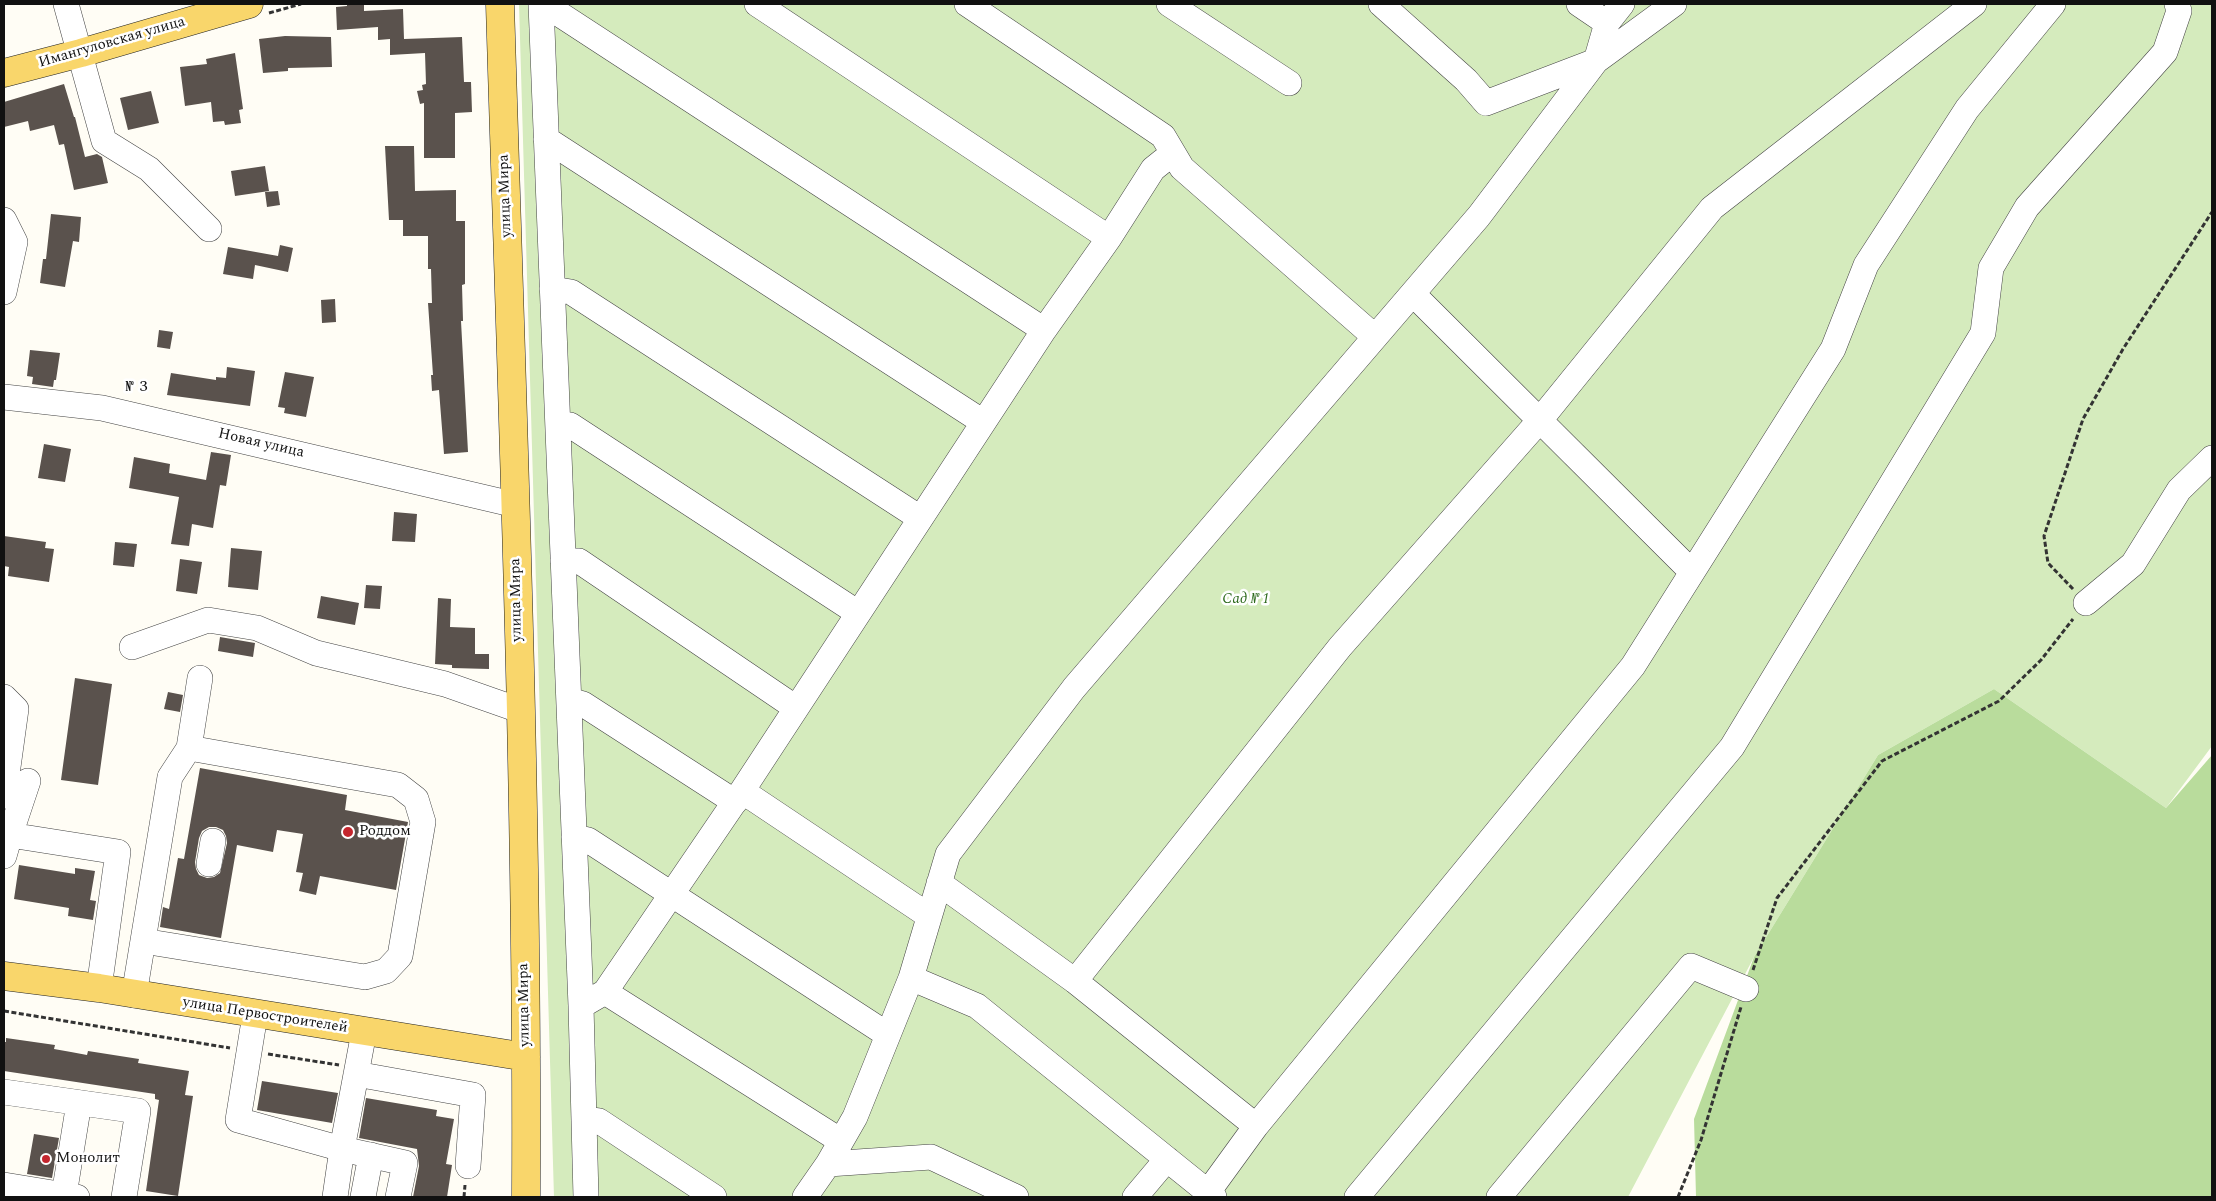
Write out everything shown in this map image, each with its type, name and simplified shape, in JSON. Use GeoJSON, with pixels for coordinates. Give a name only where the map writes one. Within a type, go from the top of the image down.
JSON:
{"type":"FeatureCollection","features":[{"type":"Feature","properties":{"kind":"main road","name":"Имангуловская улица"},"geometry":{"type":"LineString","coordinates":[[4,73],[81,53],[223,8],[249,4]]}},
{"type":"Feature","properties":{"kind":"main road","name":"улица Мира"},"geometry":{"type":"LineString","coordinates":[[500,4],[516,505],[526,1057],[526,1197]]}},
{"type":"Feature","properties":{"kind":"main road","name":"улица Первостроителей"},"geometry":{"type":"LineString","coordinates":[[4,976],[99,988],[255,1015],[526,1057]]}},
{"type":"Feature","properties":{"kind":"street"},"geometry":{"type":"LineString","coordinates":[[66,4],[104,141],[149,169],[209,229]]}},
{"type":"Feature","properties":{"kind":"street"},"geometry":{"type":"LineString","coordinates":[[542,4],[581,1006],[586,1197]]}},
{"type":"Feature","properties":{"kind":"street"},"geometry":{"type":"LineString","coordinates":[[542,4],[1044,330]]}},
{"type":"Feature","properties":{"kind":"street"},"geometry":{"type":"LineString","coordinates":[[757,4],[1109,238]]}},
{"type":"Feature","properties":{"kind":"street"},"geometry":{"type":"LineString","coordinates":[[967,4],[1163,136],[1182,168],[1375,337]]}},
{"type":"Feature","properties":{"kind":"street"},"geometry":{"type":"LineString","coordinates":[[1169,4],[1289,83]]}},
{"type":"Feature","properties":{"kind":"street"},"geometry":{"type":"LineString","coordinates":[[1381,4],[1466,80],[1486,103],[1596,61],[1674,4]]}},
{"type":"Feature","properties":{"kind":"street"},"geometry":{"type":"LineString","coordinates":[[1579,4],[1607,24]]}},
{"type":"Feature","properties":{"kind":"street"},"geometry":{"type":"LineString","coordinates":[[805,1197],[828,1164],[855,1117],[911,978],[948,854],[1074,688],[1375,337],[1414,295],[1479,216],[1596,61],[1607,24],[1622,4]]}},
{"type":"Feature","properties":{"kind":"street"},"geometry":{"type":"LineString","coordinates":[[1075,981],[1340,647],[1540,420],[1712,208],[1974,4]]}},
{"type":"Feature","properties":{"kind":"street"},"geometry":{"type":"LineString","coordinates":[[911,978],[977,1006],[1211,1195],[1256,1126],[1633,666],[1833,349],[1866,265],[1967,109],[2053,4]]}},
{"type":"Feature","properties":{"kind":"street"},"geometry":{"type":"LineString","coordinates":[[1357,1197],[1732,747],[1983,333],[1990,268],[2027,207],[2165,52],[2179,11],[2176,4]]}},
{"type":"Feature","properties":{"kind":"street"},"geometry":{"type":"LineString","coordinates":[[546,139],[984,422]]}},
{"type":"Feature","properties":{"kind":"street"},"geometry":{"type":"LineString","coordinates":[[581,1006],[605,992],[738,796],[1044,330],[1109,238],[1153,169],[1173,153]]}},
{"type":"Feature","properties":{"kind":"street"},"geometry":{"type":"LineString","coordinates":[[4,220],[15,242],[4,292]]}},
{"type":"Feature","properties":{"kind":"street"},"geometry":{"type":"LineString","coordinates":[[552,289],[570,292],[920,518]]}},
{"type":"Feature","properties":{"kind":"street"},"geometry":{"type":"LineString","coordinates":[[1414,295],[1692,572]]}},
{"type":"Feature","properties":{"kind":"street","name":"Новая улица"},"geometry":{"type":"LineString","coordinates":[[4,397],[102,408],[516,505]]}},
{"type":"Feature","properties":{"kind":"street"},"geometry":{"type":"LineString","coordinates":[[558,425],[570,425],[858,613]]}},
{"type":"Feature","properties":{"kind":"street"},"geometry":{"type":"LineString","coordinates":[[2086,603],[2133,564],[2179,490],[2212,458]]}},
{"type":"Feature","properties":{"kind":"street"},"geometry":{"type":"LineString","coordinates":[[563,561],[579,561],[796,708]]}},
{"type":"Feature","properties":{"kind":"street"},"geometry":{"type":"LineString","coordinates":[[132,647],[208,620],[257,628],[316,653],[445,684],[519,710]]}},
{"type":"Feature","properties":{"kind":"street"},"geometry":{"type":"LineString","coordinates":[[134,995],[170,777],[189,748],[200,678]]}},
{"type":"Feature","properties":{"kind":"street"},"geometry":{"type":"LineString","coordinates":[[4,697],[16,709],[4,796]]}},
{"type":"Feature","properties":{"kind":"street"},"geometry":{"type":"LineString","coordinates":[[569,700],[583,704],[738,796],[929,916]]}},
{"type":"Feature","properties":{"kind":"street"},"geometry":{"type":"LineString","coordinates":[[143,941],[365,977],[386,972],[400,956],[424,822],[416,799],[398,785],[189,748]]}},
{"type":"Feature","properties":{"kind":"street"},"geometry":{"type":"LineString","coordinates":[[28,780],[7,846],[118,852],[99,988]]}},
{"type":"Feature","properties":{"kind":"street"},"geometry":{"type":"LineString","coordinates":[[574,837],[588,840],[888,1035]]}},
{"type":"Feature","properties":{"kind":"street"},"geometry":{"type":"LineString","coordinates":[[939,883],[1075,981],[1256,1126]]}},
{"type":"Feature","properties":{"kind":"street"},"geometry":{"type":"LineString","coordinates":[[1499,1197],[1691,966],[1746,989]]}},
{"type":"Feature","properties":{"kind":"street"},"geometry":{"type":"LineString","coordinates":[[605,992],[841,1141]]}},
{"type":"Feature","properties":{"kind":"street"},"geometry":{"type":"LineString","coordinates":[[255,1015],[238,1120],[342,1149],[405,1163],[398,1197]]}},
{"type":"Feature","properties":{"kind":"street"},"geometry":{"type":"LineString","coordinates":[[335,1197],[364,1032]]}},
{"type":"Feature","properties":{"kind":"street"},"geometry":{"type":"LineString","coordinates":[[357,1071],[473,1095],[468,1166]]}},
{"type":"Feature","properties":{"kind":"street"},"geometry":{"type":"LineString","coordinates":[[4,1092],[138,1112],[124,1197]]}},
{"type":"Feature","properties":{"kind":"street"},"geometry":{"type":"LineString","coordinates":[[4,1185],[70,1196],[79,1103]]}},
{"type":"Feature","properties":{"kind":"street"},"geometry":{"type":"LineString","coordinates":[[584,1119],[599,1121],[714,1197]]}},
{"type":"Feature","properties":{"kind":"street"},"geometry":{"type":"LineString","coordinates":[[363,1197],[371,1155]]}},
{"type":"Feature","properties":{"kind":"street"},"geometry":{"type":"LineString","coordinates":[[828,1164],[931,1157],[1016,1197]]}},
{"type":"Feature","properties":{"kind":"street"},"geometry":{"type":"LineString","coordinates":[[1135,1197],[1167,1159]]}},
{"type":"Feature","properties":{"kind":"path"},"geometry":{"type":"LineString","coordinates":[[1678,1197],[1701,1140],[1746,989],[1777,898],[1882,761],[1999,701],[2042,660],[2086,603],[2048,563],[2044,536],[2082,418],[2123,349],[2212,212]]}},
{"type":"Feature","properties":{"kind":"path"},"geometry":{"type":"LineString","coordinates":[[4,1011],[249,1051],[357,1071]]}},
{"type":"Feature","properties":{"kind":"green space","name":"Сад № 1"},"geometry":{"type":"Polygon","coordinates":[[[519,4],[2212,4],[2212,746],[2166,808],[1994,689],[1878,755],[1754,957],[1628,1197],[554,1197],[519,4]]]}},
{"type":"Feature","properties":{"kind":"green space"},"geometry":{"type":"Polygon","coordinates":[[[1994,689],[2166,808],[2212,755],[2212,1197],[1696,1197],[1694,1119],[1754,957],[1878,755],[1994,689]]]}},
{"type":"Feature","properties":{"kind":"building"},"geometry":{"type":"Polygon","coordinates":[[[347,4],[364,4],[364,11],[403,9],[404,39],[462,37],[464,82],[471,82],[472,112],[455,113],[455,158],[424,158],[424,103],[420,104],[417,91],[423,90],[422,85],[426,84],[425,53],[390,55],[390,39],[378,40],[378,27],[337,30],[336,7],[347,6],[347,4]]]}},
{"type":"Feature","properties":{"kind":"building"},"geometry":{"type":"Polygon","coordinates":[[[285,36],[331,37],[332,67],[288,68],[288,71],[263,73],[259,39],[285,36]]]}},
{"type":"Feature","properties":{"kind":"building"},"geometry":{"type":"Polygon","coordinates":[[[235,53],[243,109],[239,110],[241,123],[225,125],[224,121],[213,122],[211,102],[185,106],[180,67],[207,64],[206,59],[235,53]]]}},
{"type":"Feature","properties":{"kind":"building"},"geometry":{"type":"Polygon","coordinates":[[[64,84],[85,157],[97,154],[102,157],[108,183],[74,190],[64,144],[59,145],[54,125],[30,131],[28,121],[4,127],[4,102],[64,84]]]}},
{"type":"Feature","properties":{"kind":"building"},"geometry":{"type":"Polygon","coordinates":[[[151,91],[159,123],[128,130],[120,98],[151,91]]]}},
{"type":"Feature","properties":{"kind":"building"},"geometry":{"type":"Polygon","coordinates":[[[385,146],[414,146],[415,191],[456,190],[456,221],[465,221],[465,284],[462,285],[463,321],[461,321],[468,452],[444,454],[439,390],[432,391],[431,375],[433,375],[428,303],[432,303],[431,269],[428,269],[428,236],[403,236],[403,220],[389,220],[385,146]]]}},
{"type":"Feature","properties":{"kind":"building"},"geometry":{"type":"Polygon","coordinates":[[[265,166],[269,191],[235,196],[231,171],[265,166]]]}},
{"type":"Feature","properties":{"kind":"building"},"geometry":{"type":"Polygon","coordinates":[[[278,191],[280,205],[267,207],[265,192],[278,191]]]}},
{"type":"Feature","properties":{"kind":"building"},"geometry":{"type":"Polygon","coordinates":[[[51,214],[81,217],[79,242],[73,241],[65,287],[40,283],[43,259],[46,259],[51,214]]]}},
{"type":"Feature","properties":{"kind":"building"},"geometry":{"type":"Polygon","coordinates":[[[280,245],[293,248],[288,272],[255,265],[253,279],[223,274],[228,247],[278,256],[280,245]]]}},
{"type":"Feature","properties":{"kind":"building"},"geometry":{"type":"Polygon","coordinates":[[[335,299],[336,322],[322,323],[321,300],[335,299]]]}},
{"type":"Feature","properties":{"kind":"building"},"geometry":{"type":"Polygon","coordinates":[[[159,330],[173,332],[170,349],[157,347],[159,330]]]}},
{"type":"Feature","properties":{"kind":"building"},"geometry":{"type":"Polygon","coordinates":[[[30,350],[60,353],[56,380],[54,380],[53,387],[32,384],[33,377],[27,376],[30,350]]]}},
{"type":"Feature","properties":{"kind":"building"},"geometry":{"type":"Polygon","coordinates":[[[227,367],[255,371],[250,406],[167,395],[171,373],[216,380],[216,377],[226,378],[227,367]]]}},
{"type":"Feature","properties":{"kind":"building"},"geometry":{"type":"Polygon","coordinates":[[[285,372],[314,377],[306,417],[284,413],[285,408],[278,407],[285,372]]]}},
{"type":"Feature","properties":{"kind":"building"},"geometry":{"type":"Polygon","coordinates":[[[44,444],[71,449],[65,482],[38,478],[44,444]]]}},
{"type":"Feature","properties":{"kind":"building"},"geometry":{"type":"Polygon","coordinates":[[[211,452],[231,455],[226,486],[220,485],[213,528],[192,524],[189,546],[171,544],[179,497],[129,488],[134,457],[170,464],[169,473],[206,480],[211,452]]]}},
{"type":"Feature","properties":{"kind":"building"},"geometry":{"type":"Polygon","coordinates":[[[394,512],[417,514],[415,542],[392,541],[394,512]]]}},
{"type":"Feature","properties":{"kind":"building"},"geometry":{"type":"Polygon","coordinates":[[[4,536],[46,542],[45,548],[54,549],[49,582],[8,576],[9,567],[4,566],[4,536]]]}},
{"type":"Feature","properties":{"kind":"building"},"geometry":{"type":"Polygon","coordinates":[[[115,542],[137,544],[134,567],[113,565],[115,542]]]}},
{"type":"Feature","properties":{"kind":"building"},"geometry":{"type":"Polygon","coordinates":[[[231,548],[262,551],[258,590],[228,587],[231,548]]]}},
{"type":"Feature","properties":{"kind":"building"},"geometry":{"type":"Polygon","coordinates":[[[180,559],[202,562],[197,594],[176,591],[180,559]]]}},
{"type":"Feature","properties":{"kind":"building"},"geometry":{"type":"Polygon","coordinates":[[[366,585],[382,586],[380,609],[364,608],[366,585]]]}},
{"type":"Feature","properties":{"kind":"building"},"geometry":{"type":"Polygon","coordinates":[[[321,596],[359,603],[355,625],[317,618],[321,596]]]}},
{"type":"Feature","properties":{"kind":"building"},"geometry":{"type":"Polygon","coordinates":[[[438,598],[451,599],[450,627],[475,628],[475,654],[489,654],[489,669],[452,668],[452,665],[435,664],[438,598]]]}},
{"type":"Feature","properties":{"kind":"building"},"geometry":{"type":"Polygon","coordinates":[[[220,637],[255,643],[253,657],[218,651],[220,637]]]}},
{"type":"Feature","properties":{"kind":"building"},"geometry":{"type":"Polygon","coordinates":[[[75,678],[112,684],[98,785],[61,780],[75,678]]]}},
{"type":"Feature","properties":{"kind":"building"},"geometry":{"type":"Polygon","coordinates":[[[168,692],[183,695],[180,712],[164,709],[168,692]]]}},
{"type":"Feature","properties":{"kind":"building","name":"Роддом"},"geometry":{"type":"Polygon","coordinates":[[[200,768],[347,795],[345,810],[408,822],[396,890],[320,876],[316,895],[299,891],[303,873],[296,872],[303,834],[277,830],[273,852],[237,845],[221,938],[160,927],[163,907],[169,909],[178,858],[184,859],[200,768]],[[209,827],[202,831],[199,838],[195,862],[196,869],[199,875],[207,878],[214,877],[220,873],[227,843],[223,830],[209,827]]]}},
{"type":"Feature","properties":{"kind":"building"},"geometry":{"type":"Polygon","coordinates":[[[19,865],[75,874],[75,868],[95,871],[90,900],[96,901],[93,920],[68,916],[69,908],[14,899],[19,865]]]}},
{"type":"Feature","properties":{"kind":"building"},"geometry":{"type":"Polygon","coordinates":[[[6,1038],[55,1045],[54,1049],[87,1055],[88,1051],[139,1059],[138,1063],[189,1071],[185,1095],[193,1096],[178,1196],[146,1191],[159,1100],[155,1099],[155,1094],[4,1071],[4,1042],[6,1042],[6,1038]]]}},
{"type":"Feature","properties":{"kind":"building"},"geometry":{"type":"Polygon","coordinates":[[[262,1081],[338,1093],[332,1123],[257,1110],[262,1081]]]}},
{"type":"Feature","properties":{"kind":"building"},"geometry":{"type":"Polygon","coordinates":[[[366,1098],[437,1110],[436,1116],[454,1119],[446,1164],[452,1165],[447,1197],[413,1197],[419,1166],[417,1149],[359,1138],[366,1098]]]}},
{"type":"Feature","properties":{"kind":"building","name":"Монолит"},"geometry":{"type":"Polygon","coordinates":[[[34,1134],[59,1138],[52,1178],[27,1174],[34,1134]]]}},
{"type":"Feature","properties":{"kind":"place","name":"Роддом"},"geometry":{"type":"Point","coordinates":[348,832]}},
{"type":"Feature","properties":{"kind":"place","name":"Монолит"},"geometry":{"type":"Point","coordinates":[46,1159]}},
{"type":"Feature","properties":{"kind":"district","name":"№ 3"},"geometry":{"type":"Point","coordinates":[137,388]}}]}
